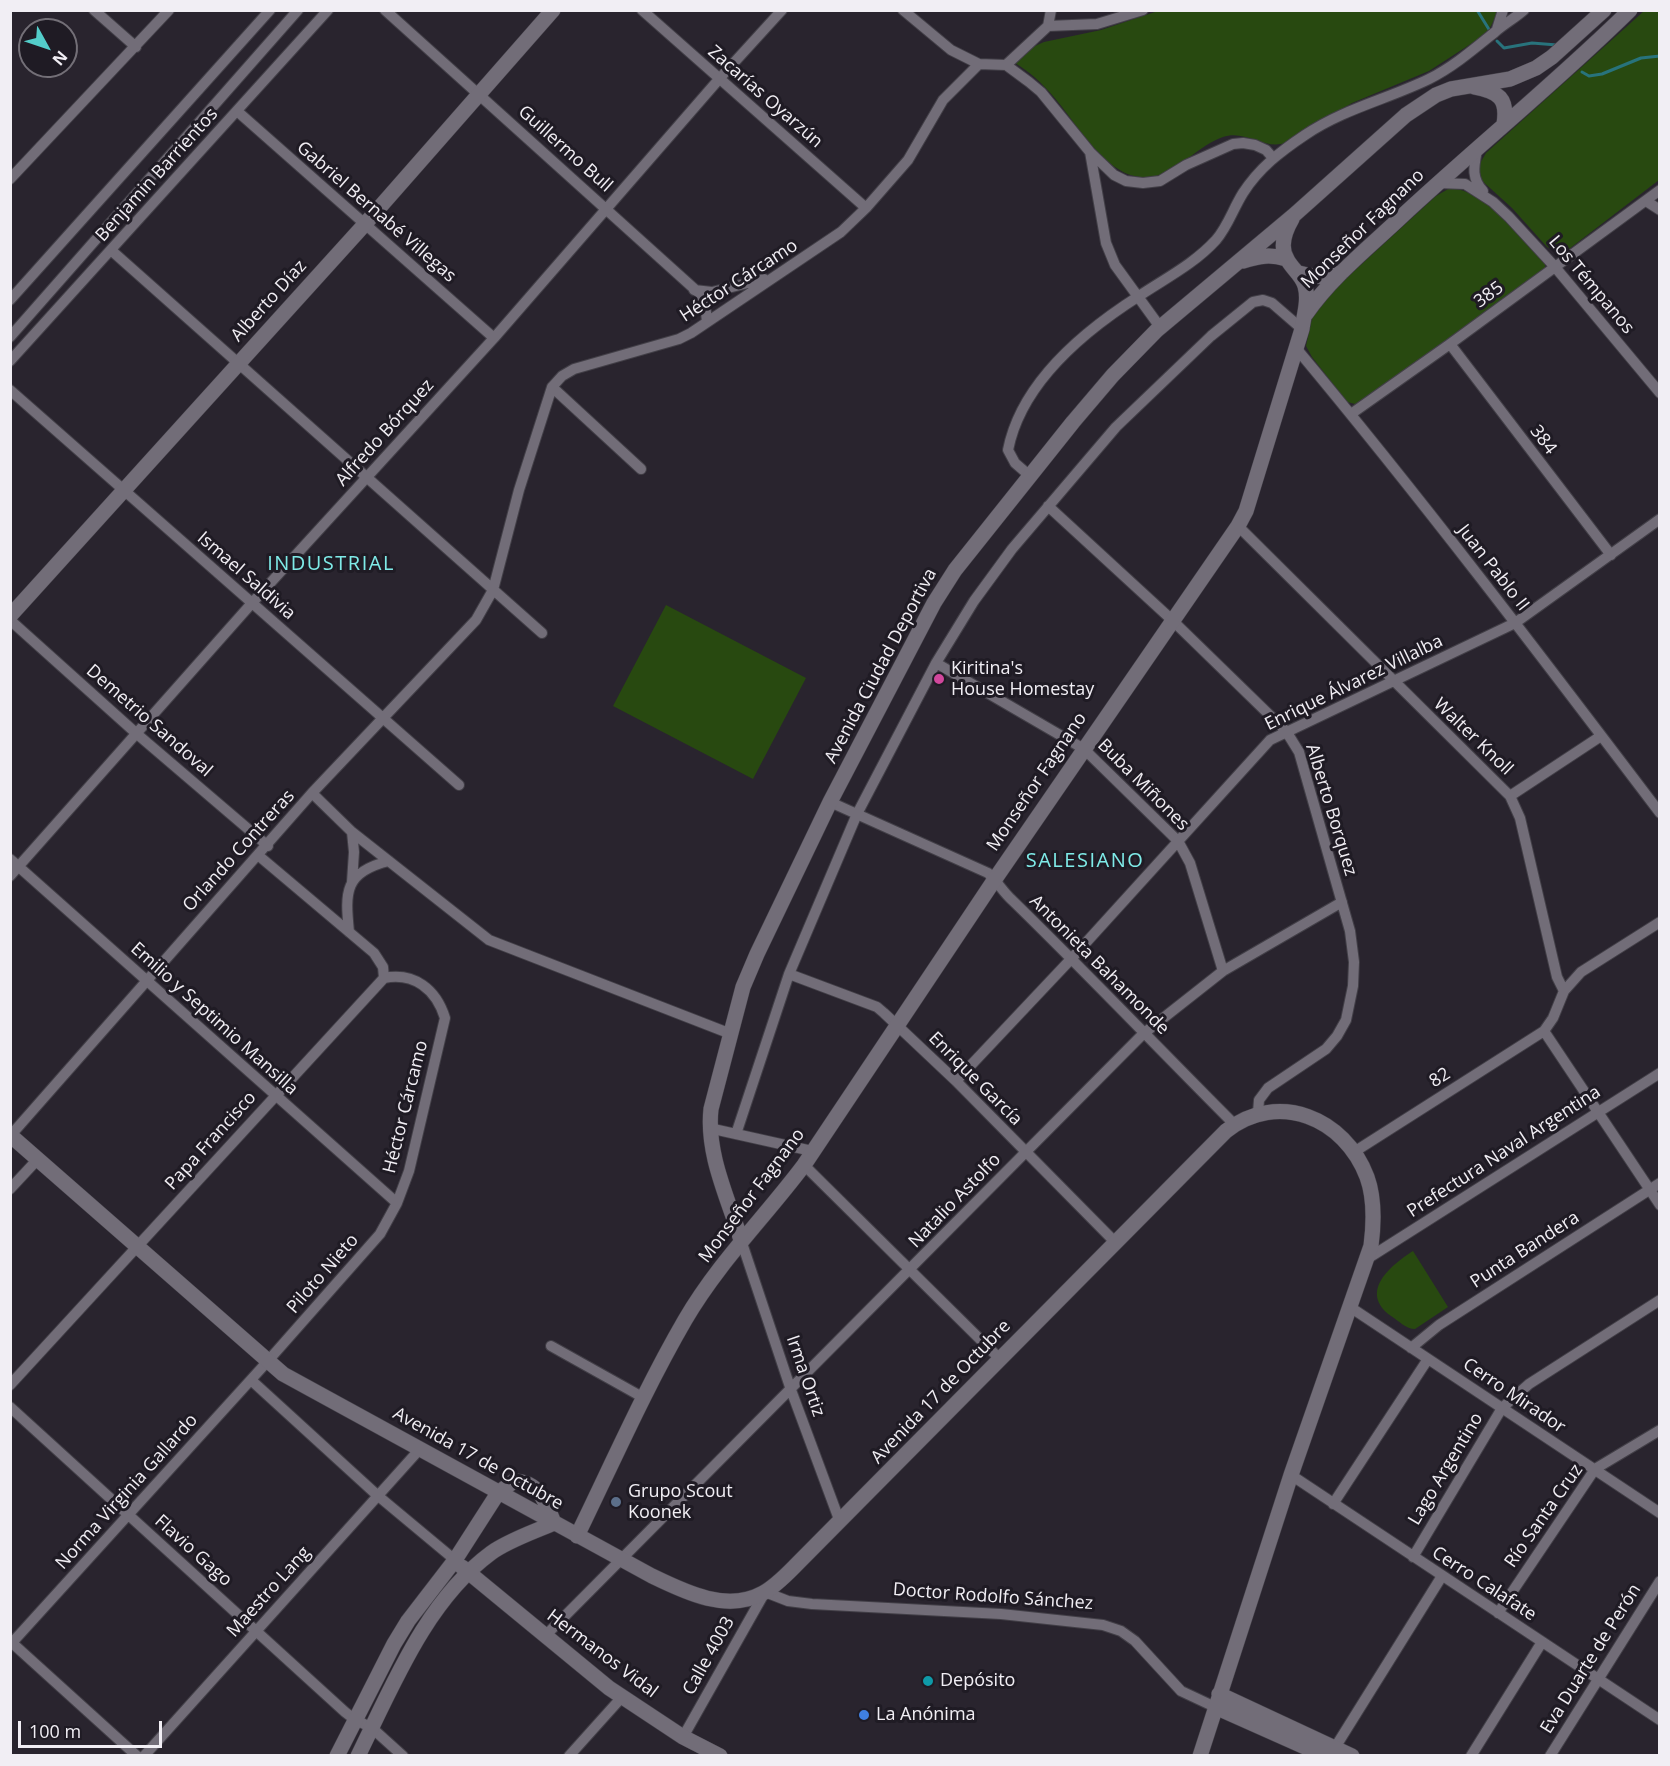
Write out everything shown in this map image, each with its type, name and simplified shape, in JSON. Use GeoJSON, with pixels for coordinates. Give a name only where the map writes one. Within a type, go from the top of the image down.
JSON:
{"type":"FeatureCollection","features":[{"type":"Feature","properties":{"kind":"street"},"geometry":{"type":"LineString","coordinates":[[94,10],[135,47]]}},
{"type":"Feature","properties":{"kind":"street"},"geometry":{"type":"LineString","coordinates":[[13,172],[169,10]]}},
{"type":"Feature","properties":{"kind":"street"},"geometry":{"type":"LineString","coordinates":[[10,300],[270,10]]}},
{"type":"Feature","properties":{"kind":"street","name":"Benjamin Barrientos"},"geometry":{"type":"LineString","coordinates":[[10,337],[298,10]]}},
{"type":"Feature","properties":{"kind":"street","name":"Benjamin Barrientos"},"geometry":{"type":"LineString","coordinates":[[10,362],[328,10]]}},
{"type":"Feature","properties":{"kind":"street","name":"Guillermo Bull"},"geometry":{"type":"LineString","coordinates":[[385,10],[694,290],[705,304],[707,322]]}},
{"type":"Feature","properties":{"kind":"street","name":"Alberto Díaz"},"geometry":{"type":"LineString","coordinates":[[10,618],[365,224],[553,10]]}},
{"type":"Feature","properties":{"kind":"street","name":"Zacarías Oyarzún"},"geometry":{"type":"LineString","coordinates":[[642,10],[866,208]]}},
{"type":"Feature","properties":{"kind":"street","name":"Alfredo Bórquez"},"geometry":{"type":"LineString","coordinates":[[10,876],[15,863],[137,734],[252,603],[494,338],[782,10]]}},
{"type":"Feature","properties":{"kind":"street"},"geometry":{"type":"LineString","coordinates":[[903,10],[951,50],[979,64],[1006,65],[1041,93],[1090,152],[1114,175],[1126,181],[1143,183],[1160,181],[1186,165],[1233,144],[1255,145],[1266,150],[1273,158]]}},
{"type":"Feature","properties":{"kind":"street"},"geometry":{"type":"LineString","coordinates":[[1006,65],[1048,26],[1051,10]]}},
{"type":"Feature","properties":{"kind":"street"},"geometry":{"type":"LineString","coordinates":[[1048,26],[1096,24],[1143,10]]}},
{"type":"Feature","properties":{"kind":"street"},"geometry":{"type":"LineString","coordinates":[[1497,29],[1503,10]]}},
{"type":"Feature","properties":{"kind":"street"},"geometry":{"type":"LineString","coordinates":[[1030,476],[1015,463],[1008,450],[1010,436],[1028,398],[1050,370],[1088,332],[1183,268],[1216,239],[1227,225],[1253,177],[1273,158],[1307,133],[1358,107],[1414,86],[1447,69],[1524,10]]}},
{"type":"Feature","properties":{"kind":"street"},"geometry":{"type":"LineString","coordinates":[[1286,259],[1283,245],[1284,232],[1293,216],[1366,149],[1414,110],[1436,95],[1466,86],[1510,79],[1536,68],[1552,57],[1604,10]]}},
{"type":"Feature","properties":{"kind":"street","name":"Monseñor Fagnano"},"geometry":{"type":"LineString","coordinates":[[577,1536],[685,1319],[741,1240],[781,1195],[804,1164],[995,879],[1238,526],[1246,511],[1302,324],[1312,305],[1343,271],[1504,124],[1575,64],[1630,10]]}},
{"type":"Feature","properties":{"kind":"street","name":"Héctor Cárcamo"},"geometry":{"type":"LineString","coordinates":[[552,387],[562,376],[574,369],[679,339],[841,232],[866,208],[908,160],[943,100],[979,64]]}},
{"type":"Feature","properties":{"kind":"street"},"geometry":{"type":"LineString","coordinates":[[1466,86],[1496,94],[1504,102],[1506,111],[1504,124]]}},
{"type":"Feature","properties":{"kind":"street","name":"Gabriel Bernabé Villegas"},"geometry":{"type":"LineString","coordinates":[[237,111],[494,338]]}},
{"type":"Feature","properties":{"kind":"street","name":"Los Témpanos"},"geometry":{"type":"LineString","coordinates":[[1477,150],[1473,172],[1475,179],[1493,202],[1525,232],[1659,393]]}},
{"type":"Feature","properties":{"kind":"street"},"geometry":{"type":"LineString","coordinates":[[1090,152],[1106,243],[1115,265],[1160,327]]}},
{"type":"Feature","properties":{"kind":"street","name":"Los Témpanos"},"geometry":{"type":"LineString","coordinates":[[1438,183],[1466,184],[1493,202]]}},
{"type":"Feature","properties":{"kind":"street","name":"385"},"geometry":{"type":"LineString","coordinates":[[1351,414],[1659,190]]}},
{"type":"Feature","properties":{"kind":"street"},"geometry":{"type":"LineString","coordinates":[[1646,201],[1659,210]]}},
{"type":"Feature","properties":{"kind":"street","name":"Avenida Ciudad Deportiva"},"geometry":{"type":"LineString","coordinates":[[741,1240],[711,1146],[709,1128],[711,1109],[743,987],[830,802],[944,586],[1113,375],[1160,327],[1293,216]]}},
{"type":"Feature","properties":{"kind":"street"},"geometry":{"type":"LineString","coordinates":[[112,251],[542,633]]}},
{"type":"Feature","properties":{"kind":"street"},"geometry":{"type":"LineString","coordinates":[[736,1134],[789,974],[857,814],[936,663],[974,601],[1011,549],[1116,427],[1190,355],[1253,302],[1263,300],[1272,303],[1302,324],[1307,300],[1305,287],[1299,273],[1286,259],[1276,255],[1260,255],[1235,263]]}},
{"type":"Feature","properties":{"kind":"street"},"geometry":{"type":"LineString","coordinates":[[1299,273],[1322,277],[1333,276],[1343,271]]}},
{"type":"Feature","properties":{"kind":"street"},"geometry":{"type":"LineString","coordinates":[[694,290],[712,292],[772,277]]}},
{"type":"Feature","properties":{"kind":"street","name":"384"},"geometry":{"type":"LineString","coordinates":[[1450,344],[1611,555]]}},
{"type":"Feature","properties":{"kind":"street","name":"Juan Pablo II"},"geometry":{"type":"LineString","coordinates":[[1296,348],[1351,414],[1515,623],[1659,813]]}},
{"type":"Feature","properties":{"kind":"street"},"geometry":{"type":"LineString","coordinates":[[493,590],[519,490],[552,387],[641,469]]}},
{"type":"Feature","properties":{"kind":"street","name":"Ismael Saldivia"},"geometry":{"type":"LineString","coordinates":[[10,390],[459,786]]}},
{"type":"Feature","properties":{"kind":"street","name":"Alberto Borquez"},"geometry":{"type":"LineString","coordinates":[[1048,506],[1172,620],[1286,731],[1299,752],[1352,941],[1354,962],[1351,998],[1346,1020],[1337,1036],[1326,1049],[1264,1091],[1259,1100],[1258,1113]]}},
{"type":"Feature","properties":{"kind":"street","name":"Enrique Álvarez Villalba"},"geometry":{"type":"LineString","coordinates":[[956,1082],[1270,740],[1515,623],[1659,519]]}},
{"type":"Feature","properties":{"kind":"street","name":"Walter Knoll"},"geometry":{"type":"LineString","coordinates":[[1238,526],[1510,796],[1520,818],[1557,977],[1564,991]]}},
{"type":"Feature","properties":{"kind":"street","name":"Orlando Contreras"},"geometry":{"type":"LineString","coordinates":[[11,1135],[312,794],[476,620],[493,590]]}},
{"type":"Feature","properties":{"kind":"street","name":"Demetrio Sandoval"},"geometry":{"type":"LineString","coordinates":[[10,618],[137,734],[267,846]]}},
{"type":"Feature","properties":{"kind":"street","name":"Buba Miñones"},"geometry":{"type":"LineString","coordinates":[[936,663],[1084,749],[1178,841],[1190,863],[1223,971]]}},
{"type":"Feature","properties":{"kind":"street"},"geometry":{"type":"LineString","coordinates":[[1510,796],[1602,736]]}},
{"type":"Feature","properties":{"kind":"street"},"geometry":{"type":"LineString","coordinates":[[312,794],[352,832],[489,940],[731,1034]]}},
{"type":"Feature","properties":{"kind":"street","name":"Antonieta Bahamonde"},"geometry":{"type":"LineString","coordinates":[[830,802],[981,868],[995,879],[1004,893],[1072,958],[1143,1034],[1234,1124]]}},
{"type":"Feature","properties":{"kind":"street"},"geometry":{"type":"LineString","coordinates":[[349,932],[346,900],[352,883],[354,852],[352,832]]}},
{"type":"Feature","properties":{"kind":"street"},"geometry":{"type":"LineString","coordinates":[[259,856],[380,960],[384,978]]}},
{"type":"Feature","properties":{"kind":"street"},"geometry":{"type":"LineString","coordinates":[[352,883],[367,868],[389,861]]}},
{"type":"Feature","properties":{"kind":"street","name":"Emilio y Septimio Mansilla"},"geometry":{"type":"LineString","coordinates":[[15,863],[397,1203]]}},
{"type":"Feature","properties":{"kind":"street","name":"Natalio Astolfo"},"geometry":{"type":"LineString","coordinates":[[544,1636],[1143,1034],[1223,971],[1342,902]]}},
{"type":"Feature","properties":{"kind":"street"},"geometry":{"type":"LineString","coordinates":[[1659,922],[1581,972],[1564,991],[1553,1018],[1544,1031],[1659,1205]]}},
{"type":"Feature","properties":{"kind":"street","name":"Enrique García"},"geometry":{"type":"LineString","coordinates":[[789,974],[877,1007],[956,1082],[1115,1242]]}},
{"type":"Feature","properties":{"kind":"street","name":"Héctor Cárcamo"},"geometry":{"type":"LineString","coordinates":[[384,978],[407,976],[434,995],[440,1003],[445,1018],[409,1172],[397,1203]]}},
{"type":"Feature","properties":{"kind":"street","name":"Papa Francisco"},"geometry":{"type":"LineString","coordinates":[[10,1385],[384,978]]}},
{"type":"Feature","properties":{"kind":"street","name":"82"},"geometry":{"type":"LineString","coordinates":[[1354,1152],[1544,1031]]}},
{"type":"Feature","properties":{"kind":"street","name":"Prefectura Naval Argentina"},"geometry":{"type":"LineString","coordinates":[[1367,1259],[1659,1073]]}},
{"type":"Feature","properties":{"kind":"street","name":"Avenida 17 de Octubre"},"geometry":{"type":"LineString","coordinates":[[11,1135],[267,1362],[291,1379],[667,1583],[710,1599],[743,1600],[765,1592],[790,1571],[1217,1138],[1234,1124],[1258,1113],[1284,1110],[1308,1116],[1335,1133],[1354,1152],[1368,1179],[1372,1199],[1373,1234],[1367,1259],[1291,1475],[1200,1755]]}},
{"type":"Feature","properties":{"kind":"street"},"geometry":{"type":"LineString","coordinates":[[709,1128],[812,1151]]}},
{"type":"Feature","properties":{"kind":"street"},"geometry":{"type":"LineString","coordinates":[[10,1189],[38,1160]]}},
{"type":"Feature","properties":{"kind":"street"},"geometry":{"type":"LineString","coordinates":[[804,1164],[1000,1359]]}},
{"type":"Feature","properties":{"kind":"street","name":"Punta Bandera"},"geometry":{"type":"LineString","coordinates":[[1411,1348],[1439,1325],[1659,1183]]}},
{"type":"Feature","properties":{"kind":"street","name":"Piloto Nieto"},"geometry":{"type":"LineString","coordinates":[[267,1362],[380,1234],[397,1203]]}},
{"type":"Feature","properties":{"kind":"street","name":"Irma Ortiz"},"geometry":{"type":"LineString","coordinates":[[741,1240],[791,1390],[840,1522]]}},
{"type":"Feature","properties":{"kind":"street","name":"Lago Argentino"},"geometry":{"type":"LineString","coordinates":[[1413,1557],[1502,1408],[1529,1384],[1659,1300]]}},
{"type":"Feature","properties":{"kind":"street","name":"Cerro Mirador"},"geometry":{"type":"LineString","coordinates":[[1350,1307],[1659,1513]]}},
{"type":"Feature","properties":{"kind":"street"},"geometry":{"type":"LineString","coordinates":[[551,1346],[644,1398]]}},
{"type":"Feature","properties":{"kind":"street"},"geometry":{"type":"LineString","coordinates":[[1333,1504],[1428,1359]]}},
{"type":"Feature","properties":{"kind":"street","name":"Norma Virginia Gallardo"},"geometry":{"type":"LineString","coordinates":[[11,1643],[267,1362]]}},
{"type":"Feature","properties":{"kind":"street"},"geometry":{"type":"LineString","coordinates":[[250,1380],[377,1495],[455,1560]]}},
{"type":"Feature","properties":{"kind":"street","name":"Flavio Gago"},"geometry":{"type":"LineString","coordinates":[[10,1407],[354,1719],[372,1728],[403,1755]]}},
{"type":"Feature","properties":{"kind":"street","name":"Río Santa Cruz"},"geometry":{"type":"LineString","coordinates":[[1498,1613],[1595,1469],[1659,1430]]}},
{"type":"Feature","properties":{"kind":"street","name":"Maestro Lang"},"geometry":{"type":"LineString","coordinates":[[144,1755],[419,1450]]}},
{"type":"Feature","properties":{"kind":"street","name":"Cerro Calafate"},"geometry":{"type":"LineString","coordinates":[[1291,1475],[1659,1720]]}},
{"type":"Feature","properties":{"kind":"street"},"geometry":{"type":"LineString","coordinates":[[337,1755],[354,1719],[408,1621],[455,1560],[498,1493],[514,1481],[529,1484],[543,1497],[554,1523],[494,1551],[468,1572],[434,1615],[408,1654],[358,1755]]}},
{"type":"Feature","properties":{"kind":"street","name":"Hermanos Vidal"},"geometry":{"type":"LineString","coordinates":[[455,1560],[597,1679],[683,1737],[720,1755]]}},
{"type":"Feature","properties":{"kind":"street"},"geometry":{"type":"LineString","coordinates":[[1330,1752],[1442,1576]]}},
{"type":"Feature","properties":{"kind":"street","name":"Eva Duarte de Perón"},"geometry":{"type":"LineString","coordinates":[[1550,1755],[1659,1581]]}},
{"type":"Feature","properties":{"kind":"street","name":"Doctor Rodolfo Sánchez"},"geometry":{"type":"LineString","coordinates":[[765,1592],[788,1601],[812,1604],[1001,1614],[1103,1625],[1121,1631],[1135,1641],[1181,1691],[1217,1701],[1330,1752],[1352,1755]]}},
{"type":"Feature","properties":{"kind":"street","name":"Calle 4003"},"geometry":{"type":"LineString","coordinates":[[683,1737],[765,1592]]}},
{"type":"Feature","properties":{"kind":"street"},"geometry":{"type":"LineString","coordinates":[[1471,1755],[1542,1642]]}},
{"type":"Feature","properties":{"kind":"street"},"geometry":{"type":"LineString","coordinates":[[11,1643],[137,1755]]}},
{"type":"Feature","properties":{"kind":"street"},"geometry":{"type":"LineString","coordinates":[[569,1755],[622,1697]]}},
{"type":"Feature","properties":{"kind":"green space"},"geometry":{"type":"Polygon","coordinates":[[[1158,11],[1498,11],[1483,36],[1429,71],[1352,103],[1285,143],[1270,144],[1231,135],[1206,145],[1165,173],[1140,177],[1124,172],[1110,163],[1085,137],[1045,87],[1015,63],[1035,46],[1044,42],[1101,30],[1158,11]]]}},
{"type":"Feature","properties":{"kind":"green space"},"geometry":{"type":"Polygon","coordinates":[[[1644,11],[1659,11],[1659,180],[1569,249],[1558,252],[1547,247],[1512,208],[1480,179],[1479,165],[1486,153],[1644,11]]]}},
{"type":"Feature","properties":{"kind":"green space"},"geometry":{"type":"Polygon","coordinates":[[[1450,188],[1477,197],[1502,216],[1545,262],[1545,268],[1364,401],[1355,404],[1347,402],[1306,346],[1312,318],[1328,295],[1436,196],[1450,188]]]}},
{"type":"Feature","properties":{"kind":"green space"},"geometry":{"type":"Polygon","coordinates":[[[666,605],[806,678],[753,779],[613,706],[666,605]]]}},
{"type":"Feature","properties":{"kind":"green space"},"geometry":{"type":"Polygon","coordinates":[[[1413,1251],[1448,1307],[1415,1329],[1391,1316],[1377,1298],[1381,1280],[1388,1271],[1413,1251]]]}},
{"type":"Feature","properties":{"kind":"waterway"},"geometry":{"type":"LineString","coordinates":[[1477,10],[1490,31]]}},
{"type":"Feature","properties":{"kind":"waterway"},"geometry":{"type":"LineString","coordinates":[[1497,41],[1504,48],[1532,43],[1557,45]]}},
{"type":"Feature","properties":{"kind":"waterway"},"geometry":{"type":"LineString","coordinates":[[1582,72],[1589,76],[1602,74],[1641,58],[1660,56]]}},
{"type":"Feature","properties":{"kind":"place","name":"Kiritina's House Homestay"},"geometry":{"type":"Point","coordinates":[939,679]}},
{"type":"Feature","properties":{"kind":"place","name":"Grupo Scout Koonek"},"geometry":{"type":"Point","coordinates":[616,1502]}},
{"type":"Feature","properties":{"kind":"place","name":"Depósito"},"geometry":{"type":"Point","coordinates":[928,1681]}},
{"type":"Feature","properties":{"kind":"place","name":"La Anónima"},"geometry":{"type":"Point","coordinates":[864,1715]}},
{"type":"Feature","properties":{"kind":"district","name":"INDUSTRIAL"},"geometry":{"type":"Point","coordinates":[331,564]}},
{"type":"Feature","properties":{"kind":"district","name":"SALESIANO"},"geometry":{"type":"Point","coordinates":[1085,861]}}]}
